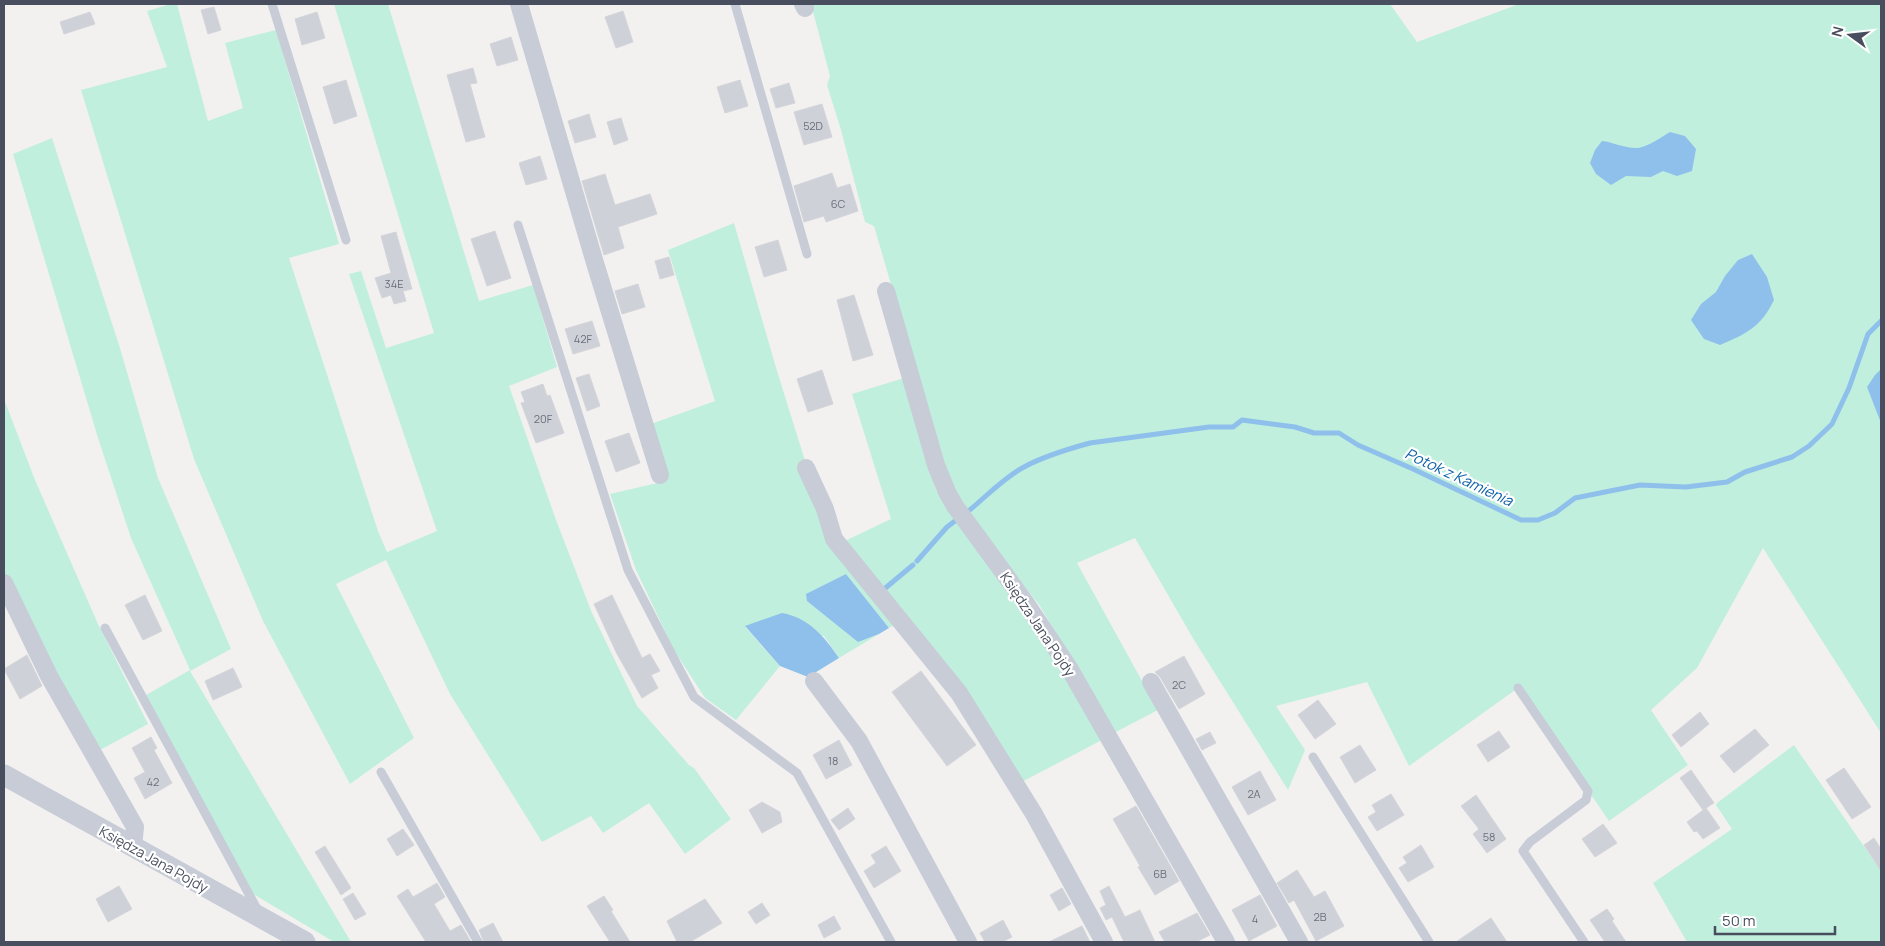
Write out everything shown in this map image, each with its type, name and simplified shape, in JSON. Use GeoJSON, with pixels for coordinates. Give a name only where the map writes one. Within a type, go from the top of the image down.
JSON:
{"type":"FeatureCollection","features":[{"type":"Feature","properties":{"kind":"street"},"geometry":{"type":"LineString","coordinates":[[519,4],[595,264],[660,475]]}},
{"type":"Feature","properties":{"kind":"street","name":"Księdza Jana Pojdy"},"geometry":{"type":"LineString","coordinates":[[886,291],[936,465],[947,492],[1069,668],[1226,942]]}},
{"type":"Feature","properties":{"kind":"street"},"geometry":{"type":"LineString","coordinates":[[806,468],[825,509],[834,539],[959,693],[1034,814],[1104,942]]}},
{"type":"Feature","properties":{"kind":"street"},"geometry":{"type":"LineString","coordinates":[[4,583],[49,676],[136,827],[133,847]]}},
{"type":"Feature","properties":{"kind":"street"},"geometry":{"type":"LineString","coordinates":[[814,682],[859,741],[968,942]]}},
{"type":"Feature","properties":{"kind":"street"},"geometry":{"type":"LineString","coordinates":[[1151,682],[1298,942]]}},
{"type":"Feature","properties":{"kind":"street","name":"Księdza Jana Pojdy"},"geometry":{"type":"LineString","coordinates":[[4,775],[305,942]]}},
{"type":"Feature","properties":{"kind":"lane"},"geometry":{"type":"LineString","coordinates":[[272,4],[346,240]]}},
{"type":"Feature","properties":{"kind":"lane"},"geometry":{"type":"LineString","coordinates":[[735,4],[807,254]]}},
{"type":"Feature","properties":{"kind":"lane"},"geometry":{"type":"LineString","coordinates":[[518,225],[628,570],[636,587],[694,697],[797,773],[892,942]]}},
{"type":"Feature","properties":{"kind":"lane"},"geometry":{"type":"LineString","coordinates":[[105,628],[262,918]]}},
{"type":"Feature","properties":{"kind":"lane"},"geometry":{"type":"LineString","coordinates":[[1518,688],[1588,791],[1586,800],[1530,842],[1523,851],[1584,942]]}},
{"type":"Feature","properties":{"kind":"lane"},"geometry":{"type":"LineString","coordinates":[[1313,757],[1429,942]]}},
{"type":"Feature","properties":{"kind":"lane"},"geometry":{"type":"LineString","coordinates":[[381,772],[478,942]]}},
{"type":"Feature","properties":{"kind":"green space"},"geometry":{"type":"Polygon","coordinates":[[[177,4],[208,121],[243,108],[225,43],[276,30],[339,244],[289,258],[378,531],[387,552],[437,531],[349,274],[361,271],[386,348],[434,333],[334,4],[388,4],[479,301],[533,285],[557,367],[509,386],[556,520],[592,613],[637,706],[689,765],[694,768],[731,819],[685,854],[649,803],[603,833],[591,816],[542,842],[450,694],[386,560],[336,584],[414,738],[350,784],[263,621],[194,459],[81,90],[167,67],[147,11],[177,4]]]}},
{"type":"Feature","properties":{"kind":"green space"},"geometry":{"type":"Polygon","coordinates":[[[811,4],[1390,4],[1417,42],[1519,4],[1881,4],[1881,733],[1763,548],[1697,668],[1651,710],[1688,765],[1609,821],[1518,688],[1409,766],[1367,682],[1276,706],[1305,750],[1288,790],[1194,640],[1135,538],[1077,563],[1158,710],[1114,733],[1040,606],[999,554],[959,497],[943,463],[874,226],[865,222],[827,85],[830,76],[811,4]]]}},
{"type":"Feature","properties":{"kind":"green space"},"geometry":{"type":"Polygon","coordinates":[[[52,138],[119,345],[158,478],[231,649],[190,671],[351,942],[334,942],[253,894],[146,695],[190,670],[131,538],[98,438],[13,154],[52,138]]]}},
{"type":"Feature","properties":{"kind":"green space"},"geometry":{"type":"Polygon","coordinates":[[[734,223],[777,371],[832,547],[891,519],[852,394],[904,378],[936,490],[1056,661],[1102,740],[1012,787],[957,700],[896,624],[889,628],[846,574],[857,642],[879,634],[839,658],[824,636],[745,627],[780,666],[736,720],[705,698],[674,650],[636,570],[610,494],[666,481],[651,424],[715,401],[668,250],[734,223]]]}},
{"type":"Feature","properties":{"kind":"green space"},"geometry":{"type":"Polygon","coordinates":[[[4,399],[35,480],[98,624],[148,724],[100,750],[19,615],[4,573],[4,399]]]}},
{"type":"Feature","properties":{"kind":"green space"},"geometry":{"type":"Polygon","coordinates":[[[1794,745],[1881,871],[1881,942],[1687,942],[1653,883],[1732,829],[1716,805],[1717,803],[1794,745]]]}},
{"type":"Feature","properties":{"kind":"water"},"geometry":{"type":"Polygon","coordinates":[[[1670,132],[1685,136],[1696,149],[1692,171],[1677,176],[1663,171],[1651,177],[1626,176],[1611,185],[1596,174],[1590,163],[1595,150],[1602,141],[1638,148],[1650,144],[1670,132]]]}},
{"type":"Feature","properties":{"kind":"water"},"geometry":{"type":"Polygon","coordinates":[[[1752,254],[1767,277],[1774,300],[1769,309],[1764,317],[1752,328],[1729,341],[1720,345],[1704,339],[1691,320],[1701,304],[1716,292],[1725,276],[1738,260],[1752,254]]]}},
{"type":"Feature","properties":{"kind":"water"},"geometry":{"type":"Polygon","coordinates":[[[1881,369],[1881,423],[1867,387],[1881,369]]]}},
{"type":"Feature","properties":{"kind":"water"},"geometry":{"type":"Polygon","coordinates":[[[846,574],[889,628],[858,642],[807,601],[806,594],[846,574]]]}},
{"type":"Feature","properties":{"kind":"water"},"geometry":{"type":"Polygon","coordinates":[[[782,613],[792,615],[815,629],[828,642],[839,658],[808,677],[780,666],[745,626],[782,613]]]}},
{"type":"Feature","properties":{"kind":"building"},"geometry":{"type":"Polygon","coordinates":[[[214,7],[221,30],[208,34],[201,10],[214,7]]]}},
{"type":"Feature","properties":{"kind":"building"},"geometry":{"type":"Polygon","coordinates":[[[623,11],[633,42],[616,48],[605,17],[623,11]]]}},
{"type":"Feature","properties":{"kind":"building"},"geometry":{"type":"Polygon","coordinates":[[[90,12],[95,24],[64,34],[60,22],[90,12]]]}},
{"type":"Feature","properties":{"kind":"building"},"geometry":{"type":"Polygon","coordinates":[[[317,12],[325,38],[302,45],[295,19],[317,12]]]}},
{"type":"Feature","properties":{"kind":"building"},"geometry":{"type":"Polygon","coordinates":[[[511,37],[518,60],[497,66],[490,44],[511,37]]]}},
{"type":"Feature","properties":{"kind":"building"},"geometry":{"type":"Polygon","coordinates":[[[473,68],[477,83],[470,84],[485,137],[466,142],[447,75],[473,68]]]}},
{"type":"Feature","properties":{"kind":"building"},"geometry":{"type":"Polygon","coordinates":[[[346,80],[357,116],[334,124],[323,87],[346,80]]]}},
{"type":"Feature","properties":{"kind":"building"},"geometry":{"type":"Polygon","coordinates":[[[740,80],[748,106],[725,113],[717,87],[740,80]]]}},
{"type":"Feature","properties":{"kind":"building"},"geometry":{"type":"Polygon","coordinates":[[[789,83],[795,103],[776,108],[770,89],[789,83]]]}},
{"type":"Feature","properties":{"kind":"building"},"geometry":{"type":"Polygon","coordinates":[[[822,104],[832,137],[804,145],[794,112],[822,104]]]}},
{"type":"Feature","properties":{"kind":"building"},"geometry":{"type":"Polygon","coordinates":[[[589,114],[596,137],[575,143],[568,121],[589,114]]]}},
{"type":"Feature","properties":{"kind":"building"},"geometry":{"type":"Polygon","coordinates":[[[621,118],[628,140],[614,145],[607,122],[621,118]]]}},
{"type":"Feature","properties":{"kind":"building"},"geometry":{"type":"Polygon","coordinates":[[[540,156],[547,179],[526,185],[519,163],[540,156]]]}},
{"type":"Feature","properties":{"kind":"building"},"geometry":{"type":"Polygon","coordinates":[[[832,173],[837,188],[850,184],[858,211],[826,222],[824,216],[804,222],[794,186],[832,173]]]}},
{"type":"Feature","properties":{"kind":"building"},"geometry":{"type":"Polygon","coordinates":[[[605,174],[615,205],[650,194],[657,214],[618,227],[624,248],[604,255],[582,181],[605,174]]]}},
{"type":"Feature","properties":{"kind":"building"},"geometry":{"type":"Polygon","coordinates":[[[495,231],[511,278],[487,286],[471,239],[495,231]]]}},
{"type":"Feature","properties":{"kind":"building"},"geometry":{"type":"Polygon","coordinates":[[[396,232],[412,289],[403,291],[406,301],[394,304],[391,295],[382,298],[375,278],[391,273],[381,236],[396,232]]]}},
{"type":"Feature","properties":{"kind":"building"},"geometry":{"type":"Polygon","coordinates":[[[778,240],[787,270],[764,277],[755,247],[778,240]]]}},
{"type":"Feature","properties":{"kind":"building"},"geometry":{"type":"Polygon","coordinates":[[[669,257],[674,275],[660,279],[655,261],[669,257]]]}},
{"type":"Feature","properties":{"kind":"building"},"geometry":{"type":"Polygon","coordinates":[[[638,284],[645,307],[622,314],[615,291],[638,284]]]}},
{"type":"Feature","properties":{"kind":"building"},"geometry":{"type":"Polygon","coordinates":[[[854,295],[873,355],[853,361],[837,300],[854,295]]]}},
{"type":"Feature","properties":{"kind":"building"},"geometry":{"type":"Polygon","coordinates":[[[592,321],[600,346],[573,354],[565,329],[592,321]]]}},
{"type":"Feature","properties":{"kind":"building"},"geometry":{"type":"Polygon","coordinates":[[[822,370],[833,404],[808,412],[797,379],[822,370]]]}},
{"type":"Feature","properties":{"kind":"building"},"geometry":{"type":"Polygon","coordinates":[[[589,374],[600,406],[587,411],[576,378],[589,374]]]}},
{"type":"Feature","properties":{"kind":"building"},"geometry":{"type":"Polygon","coordinates":[[[543,384],[547,396],[550,395],[564,433],[536,443],[521,403],[525,402],[521,392],[543,384]]]}},
{"type":"Feature","properties":{"kind":"building"},"geometry":{"type":"Polygon","coordinates":[[[629,433],[640,463],[616,472],[605,441],[629,433]]]}},
{"type":"Feature","properties":{"kind":"building"},"geometry":{"type":"Polygon","coordinates":[[[145,595],[162,631],[143,640],[125,605],[145,595]]]}},
{"type":"Feature","properties":{"kind":"building"},"geometry":{"type":"Polygon","coordinates":[[[612,595],[642,658],[650,654],[660,671],[651,675],[658,688],[642,698],[617,654],[594,604],[612,595]]]}},
{"type":"Feature","properties":{"kind":"building"},"geometry":{"type":"Polygon","coordinates":[[[27,655],[42,686],[20,699],[4,669],[27,655]]]}},
{"type":"Feature","properties":{"kind":"building"},"geometry":{"type":"Polygon","coordinates":[[[1184,656],[1205,694],[1179,709],[1155,672],[1184,656]]]}},
{"type":"Feature","properties":{"kind":"building"},"geometry":{"type":"Polygon","coordinates":[[[233,668],[242,687],[213,700],[205,681],[233,668]]]}},
{"type":"Feature","properties":{"kind":"building"},"geometry":{"type":"Polygon","coordinates":[[[921,671],[976,745],[947,766],[892,692],[921,671]]]}},
{"type":"Feature","properties":{"kind":"building"},"geometry":{"type":"Polygon","coordinates":[[[1318,700],[1336,724],[1315,739],[1298,715],[1318,700]]]}},
{"type":"Feature","properties":{"kind":"building"},"geometry":{"type":"Polygon","coordinates":[[[1700,712],[1709,724],[1681,747],[1672,735],[1700,712]]]}},
{"type":"Feature","properties":{"kind":"building"},"geometry":{"type":"Polygon","coordinates":[[[1755,729],[1769,745],[1734,773],[1720,756],[1755,729]]]}},
{"type":"Feature","properties":{"kind":"building"},"geometry":{"type":"Polygon","coordinates":[[[1499,731],[1510,747],[1488,762],[1477,745],[1499,731]]]}},
{"type":"Feature","properties":{"kind":"building"},"geometry":{"type":"Polygon","coordinates":[[[1210,732],[1216,743],[1202,750],[1196,739],[1210,732]]]}},
{"type":"Feature","properties":{"kind":"building"},"geometry":{"type":"Polygon","coordinates":[[[151,737],[157,748],[154,750],[172,783],[145,799],[134,778],[145,772],[132,748],[151,737]]]}},
{"type":"Feature","properties":{"kind":"building"},"geometry":{"type":"Polygon","coordinates":[[[839,740],[852,765],[826,779],[813,755],[839,740]]]}},
{"type":"Feature","properties":{"kind":"building"},"geometry":{"type":"Polygon","coordinates":[[[1360,745],[1376,770],[1355,783],[1340,757],[1360,745]]]}},
{"type":"Feature","properties":{"kind":"building"},"geometry":{"type":"Polygon","coordinates":[[[1844,768],[1871,807],[1852,819],[1826,780],[1844,768]]]}},
{"type":"Feature","properties":{"kind":"building"},"geometry":{"type":"Polygon","coordinates":[[[1691,770],[1714,803],[1703,810],[1680,778],[1691,770]]]}},
{"type":"Feature","properties":{"kind":"building"},"geometry":{"type":"Polygon","coordinates":[[[1260,771],[1276,800],[1248,815],[1232,787],[1260,771]]]}},
{"type":"Feature","properties":{"kind":"building"},"geometry":{"type":"Polygon","coordinates":[[[1391,794],[1404,815],[1377,831],[1368,817],[1376,812],[1372,805],[1391,794]]]}},
{"type":"Feature","properties":{"kind":"building"},"geometry":{"type":"Polygon","coordinates":[[[1476,795],[1506,839],[1487,853],[1473,834],[1479,829],[1461,806],[1476,795]]]}},
{"type":"Feature","properties":{"kind":"building"},"geometry":{"type":"Polygon","coordinates":[[[762,802],[780,812],[782,822],[762,833],[749,810],[762,802]]]}},
{"type":"Feature","properties":{"kind":"building"},"geometry":{"type":"Polygon","coordinates":[[[1136,806],[1179,881],[1155,895],[1113,819],[1136,806]]]}},
{"type":"Feature","properties":{"kind":"building"},"geometry":{"type":"Polygon","coordinates":[[[848,808],[855,819],[839,830],[831,820],[848,808]]]}},
{"type":"Feature","properties":{"kind":"building"},"geometry":{"type":"Polygon","coordinates":[[[1706,808],[1720,828],[1703,839],[1697,831],[1694,832],[1687,822],[1706,808]]]}},
{"type":"Feature","properties":{"kind":"building"},"geometry":{"type":"Polygon","coordinates":[[[1603,824],[1617,843],[1595,857],[1582,839],[1603,824]]]}},
{"type":"Feature","properties":{"kind":"building"},"geometry":{"type":"Polygon","coordinates":[[[403,829],[414,845],[397,856],[387,839],[403,829]]]}},
{"type":"Feature","properties":{"kind":"building"},"geometry":{"type":"Polygon","coordinates":[[[1874,838],[1881,849],[1881,871],[1864,845],[1874,838]]]}},
{"type":"Feature","properties":{"kind":"building"},"geometry":{"type":"Polygon","coordinates":[[[1421,845],[1434,867],[1408,882],[1399,868],[1407,863],[1403,857],[1421,845]]]}},
{"type":"Feature","properties":{"kind":"building"},"geometry":{"type":"Polygon","coordinates":[[[325,846],[351,888],[341,895],[315,852],[325,846]]]}},
{"type":"Feature","properties":{"kind":"building"},"geometry":{"type":"Polygon","coordinates":[[[886,846],[901,871],[874,888],[864,871],[876,863],[871,855],[886,846]]]}},
{"type":"Feature","properties":{"kind":"building"},"geometry":{"type":"Polygon","coordinates":[[[1297,870],[1314,897],[1325,891],[1344,926],[1316,941],[1294,900],[1289,903],[1277,883],[1297,870]]]}},
{"type":"Feature","properties":{"kind":"building"},"geometry":{"type":"Polygon","coordinates":[[[437,883],[445,897],[434,904],[450,931],[461,925],[471,942],[426,942],[397,896],[408,889],[413,897],[437,883]]]}},
{"type":"Feature","properties":{"kind":"building"},"geometry":{"type":"Polygon","coordinates":[[[119,886],[132,909],[108,922],[96,899],[119,886]]]}},
{"type":"Feature","properties":{"kind":"building"},"geometry":{"type":"Polygon","coordinates":[[[1109,886],[1125,917],[1140,910],[1155,942],[1124,942],[1112,917],[1106,920],[1100,908],[1106,905],[1100,891],[1109,886]]]}},
{"type":"Feature","properties":{"kind":"building"},"geometry":{"type":"Polygon","coordinates":[[[1062,888],[1071,904],[1059,911],[1050,895],[1062,888]]]}},
{"type":"Feature","properties":{"kind":"building"},"geometry":{"type":"Polygon","coordinates":[[[353,893],[366,914],[355,920],[343,899],[353,893]]]}},
{"type":"Feature","properties":{"kind":"building"},"geometry":{"type":"Polygon","coordinates":[[[1260,895],[1277,926],[1249,941],[1232,910],[1260,895]]]}},
{"type":"Feature","properties":{"kind":"building"},"geometry":{"type":"Polygon","coordinates":[[[604,896],[630,942],[610,942],[587,906],[604,896]]]}},
{"type":"Feature","properties":{"kind":"building"},"geometry":{"type":"Polygon","coordinates":[[[705,899],[722,923],[690,942],[677,942],[667,921],[705,899]]]}},
{"type":"Feature","properties":{"kind":"building"},"geometry":{"type":"Polygon","coordinates":[[[762,903],[770,915],[756,924],[748,912],[762,903]]]}},
{"type":"Feature","properties":{"kind":"building"},"geometry":{"type":"Polygon","coordinates":[[[1607,909],[1614,919],[1612,921],[1626,942],[1605,942],[1590,920],[1607,909]]]}},
{"type":"Feature","properties":{"kind":"building"},"geometry":{"type":"Polygon","coordinates":[[[1197,913],[1210,935],[1196,942],[1165,942],[1159,932],[1197,913]]]}},
{"type":"Feature","properties":{"kind":"building"},"geometry":{"type":"Polygon","coordinates":[[[834,916],[841,929],[824,938],[818,925],[834,916]]]}},
{"type":"Feature","properties":{"kind":"building"},"geometry":{"type":"Polygon","coordinates":[[[1491,918],[1507,942],[1456,942],[1491,918]]]}},
{"type":"Feature","properties":{"kind":"building"},"geometry":{"type":"Polygon","coordinates":[[[1003,920],[1012,937],[1002,942],[985,942],[980,933],[1003,920]]]}},
{"type":"Feature","properties":{"kind":"building"},"geometry":{"type":"Polygon","coordinates":[[[493,923],[503,942],[484,942],[479,930],[493,923]]]}},
{"type":"Feature","properties":{"kind":"building"},"geometry":{"type":"Polygon","coordinates":[[[1082,926],[1090,942],[1049,942],[1082,926]]]}},
{"type":"Feature","properties":{"kind":"waterway","name":"Potok z Kamienia"},"geometry":{"type":"LineString","coordinates":[[966,513],[1001,482],[1032,463],[1056,453],[1090,443],[1209,427],[1233,427],[1242,420],[1295,427],[1314,433],[1339,433],[1358,445],[1521,520],[1538,520],[1555,513],[1575,498],[1640,485],[1686,487],[1727,482],[1745,472],[1792,457],[1809,446],[1832,424],[1849,388],[1868,334],[1881,321]]}},
{"type":"Feature","properties":{"kind":"waterway","name":"Potok z Kamienia"},"geometry":{"type":"LineString","coordinates":[[917,561],[947,527],[959,518]]}},
{"type":"Feature","properties":{"kind":"waterway","name":"Potok z Kamienia"},"geometry":{"type":"LineString","coordinates":[[883,590],[913,565]]}}]}
